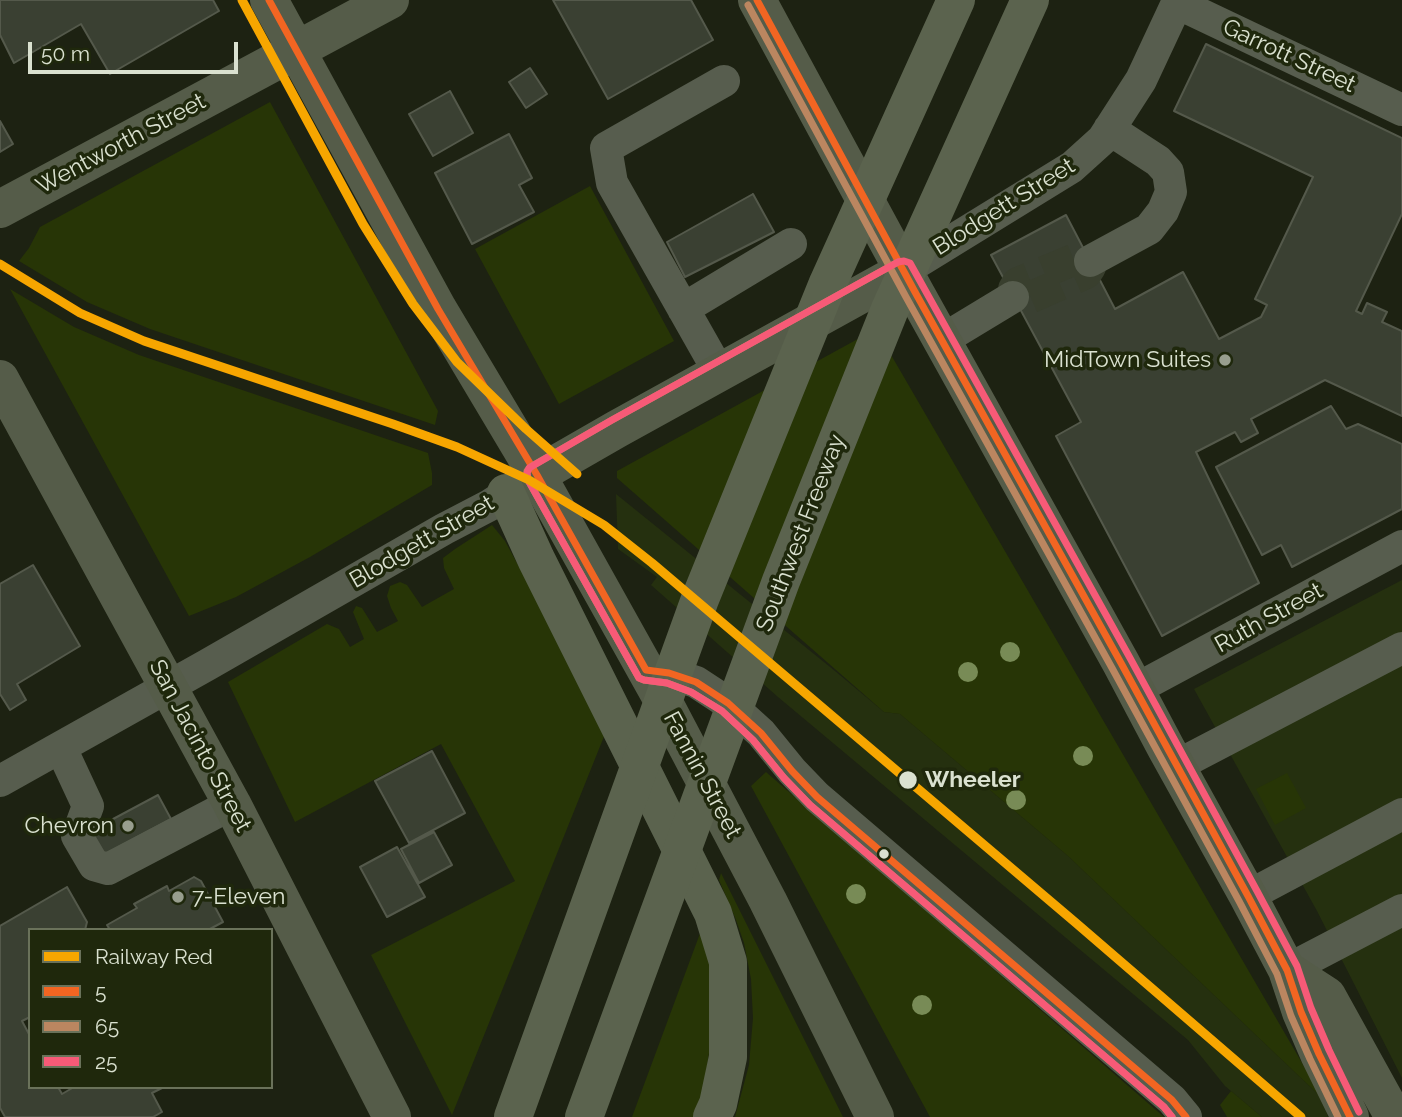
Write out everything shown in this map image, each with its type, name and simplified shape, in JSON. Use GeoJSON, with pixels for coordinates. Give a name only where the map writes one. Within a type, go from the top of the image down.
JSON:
{"type":"FeatureCollection","features":[{"type":"Feature","properties":{"kind":"highway"},"geometry":{"type":"LineString","coordinates":[[513,1117],[700,599],[828,283],[956,0]]}},
{"type":"Feature","properties":{"kind":"highway","name":"Southwest Freeway"},"geometry":{"type":"LineString","coordinates":[[584,1117],[781,581],[890,309],[1030,0]]}},
{"type":"Feature","properties":{"kind":"highway"},"geometry":{"type":"LineString","coordinates":[[522,484],[531,549],[713,913],[728,962],[728,1056],[718,1104],[712,1117]]}},
{"type":"Feature","properties":{"kind":"main road"},"geometry":{"type":"LineString","coordinates":[[269,0],[438,309],[499,411],[522,484]]}},
{"type":"Feature","properties":{"kind":"main road","name":"Wentworth Street"},"geometry":{"type":"LineString","coordinates":[[0,209],[390,0]]}},
{"type":"Feature","properties":{"kind":"main road"},"geometry":{"type":"LineString","coordinates":[[757,0],[903,271],[1248,896],[1287,970],[1301,1012],[1350,1117]]}},
{"type":"Feature","properties":{"kind":"main road","name":"Blodgett Street"},"geometry":{"type":"LineString","coordinates":[[522,484],[903,271]]}},
{"type":"Feature","properties":{"kind":"main road","name":"San Jacinto Street"},"geometry":{"type":"LineString","coordinates":[[0,379],[232,804],[392,1117]]}},
{"type":"Feature","properties":{"kind":"main road","name":"Fannin Street"},"geometry":{"type":"LineString","coordinates":[[522,484],[646,670],[768,901],[875,1117]]}},
{"type":"Feature","properties":{"kind":"main road"},"geometry":{"type":"LineString","coordinates":[[1287,970],[1327,996],[1394,1117]]}},
{"type":"Feature","properties":{"kind":"street","name":"Blodgett Street"},"geometry":{"type":"LineString","coordinates":[[903,271],[1072,167],[1102,139],[1141,80],[1177,3]]}},
{"type":"Feature","properties":{"kind":"street","name":"Garrott Street"},"geometry":{"type":"LineString","coordinates":[[1177,3],[1402,110]]}},
{"type":"Feature","properties":{"kind":"street"},"geometry":{"type":"LineString","coordinates":[[719,372],[612,183],[606,148],[724,81]]}},
{"type":"Feature","properties":{"kind":"street"},"geometry":{"type":"LineString","coordinates":[[1090,261],[1149,229],[1163,211],[1171,192],[1168,172],[1158,161],[1109,129]]}},
{"type":"Feature","properties":{"kind":"street"},"geometry":{"type":"LineString","coordinates":[[683,309],[791,244]]}},
{"type":"Feature","properties":{"kind":"street"},"geometry":{"type":"LineString","coordinates":[[942,340],[1013,297]]}},
{"type":"Feature","properties":{"kind":"street","name":"Blodgett Street"},"geometry":{"type":"LineString","coordinates":[[0,781],[522,484]]}},
{"type":"Feature","properties":{"kind":"street","name":"Ruth Street"},"geometry":{"type":"LineString","coordinates":[[1136,690],[1402,546]]}},
{"type":"Feature","properties":{"kind":"street"},"geometry":{"type":"LineString","coordinates":[[1176,766],[1402,648]]}},
{"type":"Feature","properties":{"kind":"street"},"geometry":{"type":"LineString","coordinates":[[646,670],[669,673],[696,682],[728,703],[761,733],[817,797],[1172,1100],[1186,1117]]}},
{"type":"Feature","properties":{"kind":"street"},"geometry":{"type":"LineString","coordinates":[[61,748],[88,806],[77,836],[94,865],[108,869],[232,804]]}},
{"type":"Feature","properties":{"kind":"street"},"geometry":{"type":"LineString","coordinates":[[1248,896],[1402,814]]}},
{"type":"Feature","properties":{"kind":"street"},"geometry":{"type":"LineString","coordinates":[[1287,970],[1402,910]]}},
{"type":"Feature","properties":{"kind":"shaded area"},"geometry":{"type":"Polygon","coordinates":[[[270,102],[438,411],[435,425],[150,329],[87,302],[19,261],[40,227],[270,102]]]}},
{"type":"Feature","properties":{"kind":"shaded area"},"geometry":{"type":"Polygon","coordinates":[[[590,186],[674,341],[559,404],[475,249],[590,186]]]}},
{"type":"Feature","properties":{"kind":"shaded area"},"geometry":{"type":"Polygon","coordinates":[[[10,289],[74,327],[139,355],[428,453],[432,485],[236,597],[189,616],[10,289]]]}},
{"type":"Feature","properties":{"kind":"shaded area"},"geometry":{"type":"Polygon","coordinates":[[[876,329],[1323,1099],[1068,856],[900,714],[884,712],[617,478],[617,471],[876,329]]]}},
{"type":"Feature","properties":{"kind":"shaded area"},"geometry":{"type":"Polygon","coordinates":[[[616,494],[884,712],[900,714],[1068,856],[1323,1099],[1328,1117],[1262,1117],[1225,1086],[1188,1040],[778,697],[651,585],[657,577],[618,549],[616,494]]]}},
{"type":"Feature","properties":{"kind":"shaded area"},"geometry":{"type":"Polygon","coordinates":[[[492,525],[505,541],[607,729],[452,1115],[371,955],[515,881],[441,744],[295,822],[228,682],[327,624],[339,629],[350,647],[364,639],[353,612],[356,606],[362,608],[377,632],[398,621],[387,596],[390,586],[400,582],[407,585],[422,607],[454,589],[444,568],[443,558],[492,525]]]}},
{"type":"Feature","properties":{"kind":"shaded area"},"geometry":{"type":"Polygon","coordinates":[[[1402,580],[1402,1078],[1317,911],[1194,689],[1402,580]]]}},
{"type":"Feature","properties":{"kind":"shaded area"},"geometry":{"type":"Polygon","coordinates":[[[766,772],[1164,1117],[930,1117],[751,786],[766,772]]]}},
{"type":"Feature","properties":{"kind":"shaded area"},"geometry":{"type":"Polygon","coordinates":[[[1287,773],[1306,808],[1275,825],[1256,789],[1287,773]]]}},
{"type":"Feature","properties":{"kind":"shaded area"},"geometry":{"type":"Polygon","coordinates":[[[721,873],[843,1117],[735,1117],[749,1065],[753,1018],[751,979],[744,943],[719,880],[721,873]]]}},
{"type":"Feature","properties":{"kind":"shaded area"},"geometry":{"type":"Polygon","coordinates":[[[702,928],[719,990],[699,1117],[632,1117],[702,928]]]}},
{"type":"Feature","properties":{"kind":"shaded area"},"geometry":{"type":"Polygon","coordinates":[[[1231,1091],[1262,1117],[1227,1117],[1220,1105],[1231,1091]]]}},
{"type":"Feature","properties":{"kind":"building"},"geometry":{"type":"Polygon","coordinates":[[[0,0],[213,0],[219,11],[110,74],[81,24],[14,63],[0,35],[0,0]]]}},
{"type":"Feature","properties":{"kind":"building"},"geometry":{"type":"Polygon","coordinates":[[[553,0],[691,0],[713,40],[608,99],[553,0]]]}},
{"type":"Feature","properties":{"kind":"building","name":"MidTown Suites"},"geometry":{"type":"Polygon","coordinates":[[[1206,44],[1402,138],[1402,214],[1356,311],[1362,314],[1367,303],[1387,312],[1382,322],[1402,331],[1402,416],[1325,380],[1251,419],[1258,433],[1241,442],[1235,432],[1196,452],[1259,583],[1162,636],[1056,436],[1081,422],[991,255],[1066,215],[1115,309],[1183,272],[1219,339],[1261,317],[1267,305],[1255,299],[1313,177],[1174,111],[1206,44]]]}},
{"type":"Feature","properties":{"kind":"building"},"geometry":{"type":"Polygon","coordinates":[[[530,68],[547,94],[526,108],[509,82],[530,68]]]}},
{"type":"Feature","properties":{"kind":"building"},"geometry":{"type":"Polygon","coordinates":[[[450,91],[473,133],[433,156],[409,114],[450,91]]]}},
{"type":"Feature","properties":{"kind":"building"},"geometry":{"type":"Polygon","coordinates":[[[0,121],[13,144],[0,152],[0,121]]]}},
{"type":"Feature","properties":{"kind":"building"},"geometry":{"type":"Polygon","coordinates":[[[509,134],[532,178],[519,185],[534,212],[472,244],[435,173],[509,134]]]}},
{"type":"Feature","properties":{"kind":"building"},"geometry":{"type":"Polygon","coordinates":[[[753,194],[774,232],[685,277],[667,242],[753,194]]]}},
{"type":"Feature","properties":{"kind":"building"},"geometry":{"type":"Polygon","coordinates":[[[1331,406],[1346,429],[1358,424],[1402,444],[1402,509],[1292,567],[1281,545],[1262,555],[1216,467],[1331,406]]]}},
{"type":"Feature","properties":{"kind":"building"},"geometry":{"type":"Polygon","coordinates":[[[33,565],[80,646],[17,684],[26,700],[10,710],[0,694],[0,584],[33,565]]]}},
{"type":"Feature","properties":{"kind":"building"},"geometry":{"type":"Polygon","coordinates":[[[432,751],[465,813],[409,843],[375,781],[432,751]]]}},
{"type":"Feature","properties":{"kind":"building","name":"Chevron"},"geometry":{"type":"Polygon","coordinates":[[[158,795],[171,819],[98,858],[85,834],[158,795]]]}},
{"type":"Feature","properties":{"kind":"building"},"geometry":{"type":"Polygon","coordinates":[[[434,832],[452,865],[419,883],[401,849],[434,832]]]}},
{"type":"Feature","properties":{"kind":"building"},"geometry":{"type":"Polygon","coordinates":[[[397,847],[425,897],[387,917],[360,867],[397,847]]]}},
{"type":"Feature","properties":{"kind":"building","name":"7-Eleven"},"geometry":{"type":"Polygon","coordinates":[[[194,877],[201,881],[223,922],[212,928],[109,928],[107,925],[137,908],[134,904],[167,886],[169,891],[194,877]]]}},
{"type":"Feature","properties":{"kind":"building"},"geometry":{"type":"Polygon","coordinates":[[[67,887],[87,922],[86,928],[28,928],[28,1018],[22,1021],[28,1032],[28,1089],[59,1089],[62,1094],[71,1089],[160,1089],[152,1093],[162,1112],[153,1117],[5,1117],[0,1108],[0,926],[67,887]]]}},
{"type":"Feature","properties":{"kind":"tunnel"},"geometry":{"type":"LineString","coordinates":[[1085,257],[1090,261],[1086,273],[1020,302],[1013,297],[1018,283],[1085,257]]}},
{"type":"Feature","properties":{"kind":"rail line","name":"Red"},"geometry":{"type":"LineString","coordinates":[[242,0],[363,224],[413,304],[457,362],[577,474]]}},
{"type":"Feature","properties":{"kind":"rail line","name":"Red"},"geometry":{"type":"LineString","coordinates":[[0,264],[80,313],[144,341],[457,447],[529,480],[604,525],[1076,923],[1301,1117]]}},
{"type":"Feature","properties":{"kind":"transit line","name":"5"},"geometry":{"type":"LineString","coordinates":[[269,0],[438,309],[537,475],[646,670],[669,673],[696,682],[728,703],[761,733],[817,797],[1172,1100],[1186,1117]]}},
{"type":"Feature","properties":{"kind":"transit line","name":"5"},"geometry":{"type":"LineString","coordinates":[[757,0],[1248,896],[1287,970],[1301,1012],[1350,1117]]}},
{"type":"Feature","properties":{"kind":"transit line","name":"65"},"geometry":{"type":"LineString","coordinates":[[748,5],[1239,901],[1277,974],[1291,1016],[1338,1117]]}},
{"type":"Feature","properties":{"kind":"transit line","name":"65"},"geometry":{"type":"LineString","coordinates":[[898,262],[532,466],[527,471],[527,478],[639,678],[667,683],[691,692],[722,711],[753,740],[810,805],[1164,1107],[1172,1117]]}},
{"type":"Feature","properties":{"kind":"transit line","name":"25"},"geometry":{"type":"LineString","coordinates":[[1172,1117],[1164,1107],[810,805],[753,740],[722,711],[691,692],[667,683],[639,678],[528,480],[529,468],[898,262],[910,263],[1130,658],[1297,966],[1311,1008],[1359,1112]]}},
{"type":"Feature","properties":{"kind":"place","name":"MidTown Suites"},"geometry":{"type":"Point","coordinates":[1225,360]}},
{"type":"Feature","properties":{"kind":"place","name":"Wheeler"},"geometry":{"type":"Point","coordinates":[908,780]}},
{"type":"Feature","properties":{"kind":"place","name":"Chevron"},"geometry":{"type":"Point","coordinates":[128,826]}},
{"type":"Feature","properties":{"kind":"place","name":"7-Eleven"},"geometry":{"type":"Point","coordinates":[178,897]}}]}
